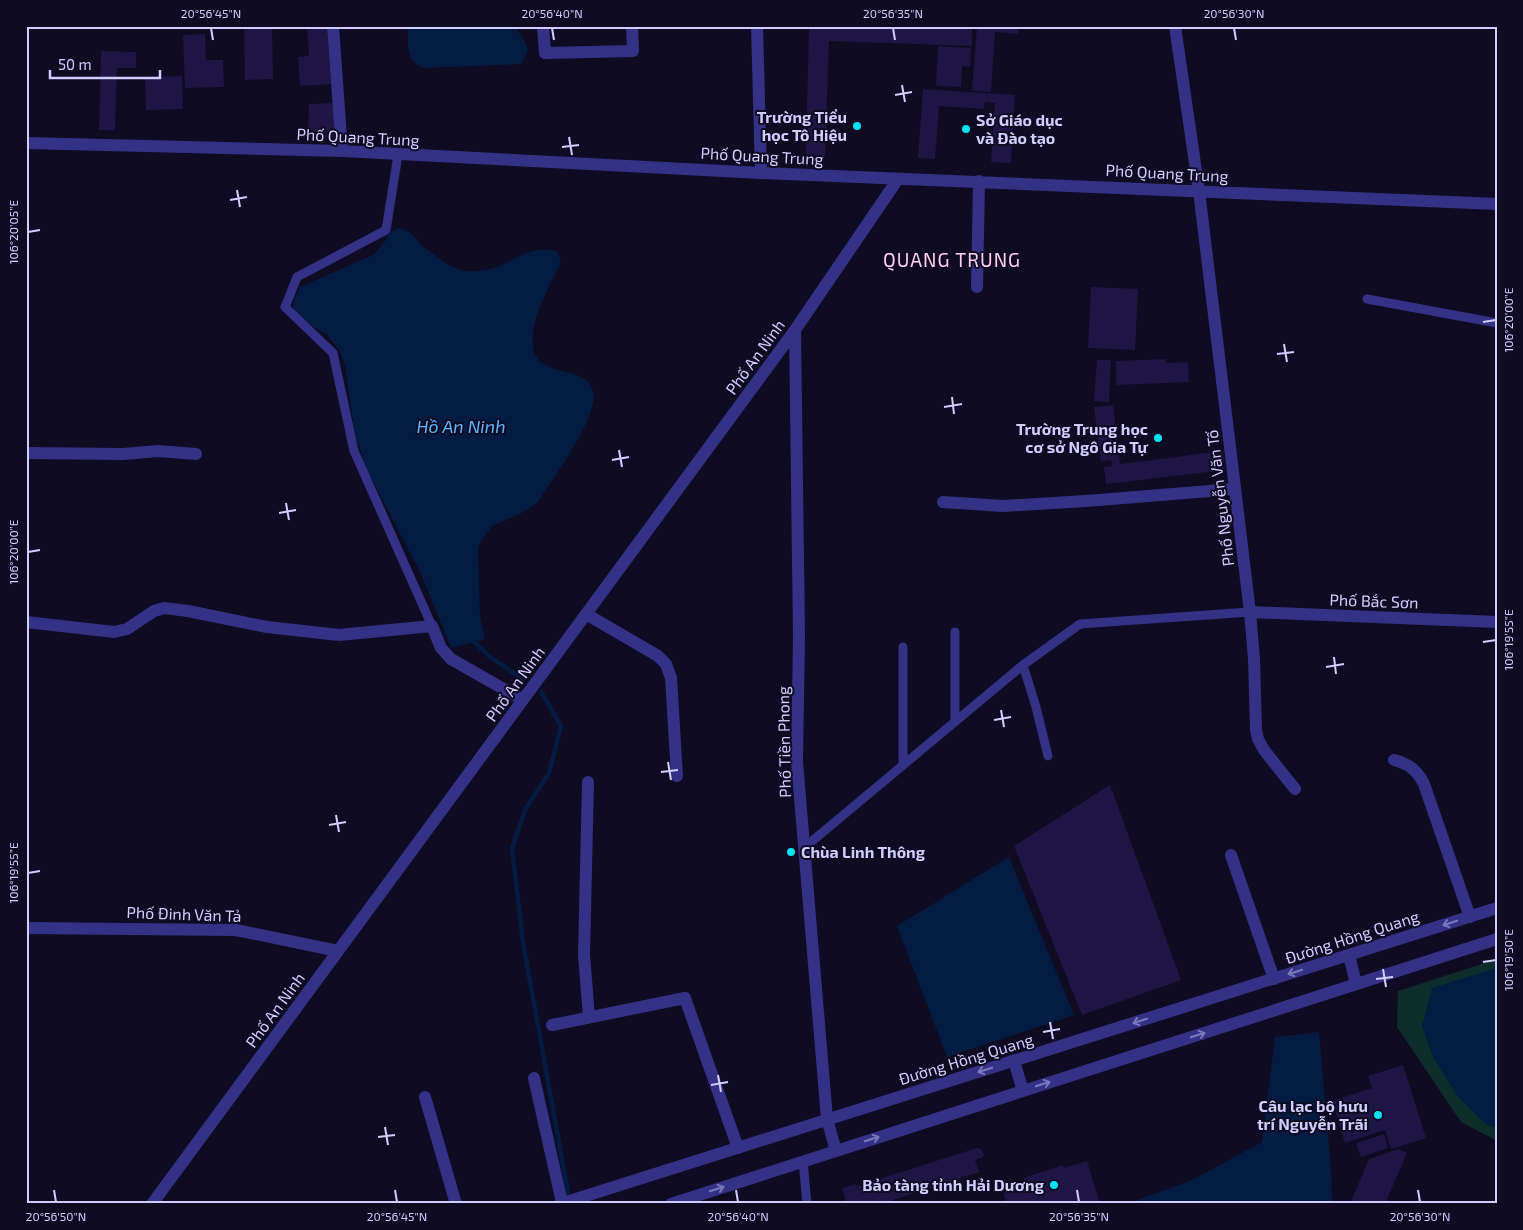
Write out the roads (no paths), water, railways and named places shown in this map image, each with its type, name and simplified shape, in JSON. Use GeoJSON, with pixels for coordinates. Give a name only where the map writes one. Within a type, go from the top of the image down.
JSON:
{"type":"FeatureCollection","features":[{"type":"Feature","properties":{"kind":"street"},"geometry":{"type":"LineString","coordinates":[[334,26],[342,151]]}},
{"type":"Feature","properties":{"kind":"street"},"geometry":{"type":"LineString","coordinates":[[543,26],[545,53],[633,51],[632,26]]}},
{"type":"Feature","properties":{"kind":"street"},"geometry":{"type":"LineString","coordinates":[[757,26],[761,173]]}},
{"type":"Feature","properties":{"kind":"street","name":"Phố Nguyễn Văn Tố"},"geometry":{"type":"LineString","coordinates":[[1175,26],[1199,191],[1250,612],[1254,659],[1256,730],[1264,750],[1295,789]]}},
{"type":"Feature","properties":{"kind":"street","name":"Phố Quang Trung"},"geometry":{"type":"LineString","coordinates":[[26,143],[342,151],[761,173],[1497,204]]}},
{"type":"Feature","properties":{"kind":"street","name":"Phố An Ninh"},"geometry":{"type":"LineString","coordinates":[[152,1204],[795,330],[898,178]]}},
{"type":"Feature","properties":{"kind":"street"},"geometry":{"type":"LineString","coordinates":[[977,288],[978,181]]}},
{"type":"Feature","properties":{"kind":"street","name":"Phố Tiền Phong"},"geometry":{"type":"LineString","coordinates":[[795,330],[799,636],[797,762],[806,847],[827,1120],[836,1151]]}},
{"type":"Feature","properties":{"kind":"street"},"geometry":{"type":"LineString","coordinates":[[26,453],[123,454],[158,451],[196,454]]}},
{"type":"Feature","properties":{"kind":"street"},"geometry":{"type":"LineString","coordinates":[[943,502],[1003,506],[1235,488]]}},
{"type":"Feature","properties":{"kind":"street"},"geometry":{"type":"LineString","coordinates":[[26,622],[114,632],[127,630],[154,611],[164,608],[188,611],[267,628],[338,635],[432,626],[441,648],[451,659],[523,700]]}},
{"type":"Feature","properties":{"kind":"street","name":"Phố Bắc Sơn"},"geometry":{"type":"LineString","coordinates":[[1250,612],[1497,622]]}},
{"type":"Feature","properties":{"kind":"street"},"geometry":{"type":"LineString","coordinates":[[586,614],[658,656],[666,664],[671,678],[677,776]]}},
{"type":"Feature","properties":{"kind":"street"},"geometry":{"type":"LineString","coordinates":[[1394,760],[1412,767],[1419,774],[1424,784],[1470,917]]}},
{"type":"Feature","properties":{"kind":"street"},"geometry":{"type":"LineString","coordinates":[[588,782],[584,955],[589,1018]]}},
{"type":"Feature","properties":{"kind":"street"},"geometry":{"type":"LineString","coordinates":[[1231,855],[1274,979]]}},
{"type":"Feature","properties":{"kind":"street","name":"Đường Hồng Quang"},"geometry":{"type":"LineString","coordinates":[[561,1203],[1497,908]]}},
{"type":"Feature","properties":{"kind":"street","name":"Phố Đinh Văn Tả"},"geometry":{"type":"LineString","coordinates":[[26,928],[236,930],[338,951]]}},
{"type":"Feature","properties":{"kind":"street"},"geometry":{"type":"LineString","coordinates":[[671,1204],[1497,939]]}},
{"type":"Feature","properties":{"kind":"street"},"geometry":{"type":"LineString","coordinates":[[1348,955],[1356,984]]}},
{"type":"Feature","properties":{"kind":"street"},"geometry":{"type":"LineString","coordinates":[[552,1025],[684,998],[738,1148]]}},
{"type":"Feature","properties":{"kind":"street"},"geometry":{"type":"LineString","coordinates":[[1014,1061],[1023,1091]]}},
{"type":"Feature","properties":{"kind":"street"},"geometry":{"type":"LineString","coordinates":[[534,1078],[561,1203]]}},
{"type":"Feature","properties":{"kind":"street"},"geometry":{"type":"LineString","coordinates":[[425,1097],[456,1204]]}},
{"type":"Feature","properties":{"kind":"lane"},"geometry":{"type":"LineString","coordinates":[[398,155],[386,230],[297,277],[285,307],[333,352],[354,451],[432,626]]}},
{"type":"Feature","properties":{"kind":"lane"},"geometry":{"type":"LineString","coordinates":[[1367,299],[1497,323]]}},
{"type":"Feature","properties":{"kind":"lane"},"geometry":{"type":"LineString","coordinates":[[806,847],[1023,665],[1080,624],[1250,612]]}},
{"type":"Feature","properties":{"kind":"lane"},"geometry":{"type":"LineString","coordinates":[[954,632],[955,722]]}},
{"type":"Feature","properties":{"kind":"lane"},"geometry":{"type":"LineString","coordinates":[[903,647],[903,766]]}},
{"type":"Feature","properties":{"kind":"lane"},"geometry":{"type":"LineString","coordinates":[[1023,665],[1048,756]]}},
{"type":"Feature","properties":{"kind":"lane"},"geometry":{"type":"LineString","coordinates":[[803,1161],[807,1204]]}},
{"type":"Feature","properties":{"kind":"water"},"geometry":{"type":"Polygon","coordinates":[[[408,26],[515,26],[528,51],[521,64],[423,68],[417,65],[410,56],[408,26]]]}},
{"type":"Feature","properties":{"kind":"water","name":"Hồ An Ninh"},"geometry":{"type":"Polygon","coordinates":[[[398,228],[410,233],[425,248],[444,262],[465,271],[496,267],[535,251],[550,250],[558,252],[561,263],[538,313],[534,328],[532,341],[535,353],[541,362],[548,366],[583,378],[588,382],[593,391],[593,402],[582,431],[538,502],[526,511],[492,526],[482,539],[478,548],[480,616],[485,639],[451,648],[421,574],[366,468],[354,430],[345,365],[339,350],[327,335],[301,319],[293,307],[294,299],[300,287],[373,255],[389,234],[398,228]]]}},
{"type":"Feature","properties":{"kind":"water"},"geometry":{"type":"Polygon","coordinates":[[[1009,857],[1074,1015],[947,1057],[897,926],[1009,857]]]}},
{"type":"Feature","properties":{"kind":"water"},"geometry":{"type":"Polygon","coordinates":[[[1497,968],[1497,1127],[1487,1125],[1458,1097],[1433,1057],[1422,1026],[1432,988],[1497,968]]]}},
{"type":"Feature","properties":{"kind":"water"},"geometry":{"type":"Polygon","coordinates":[[[1319,1032],[1331,1169],[1332,1204],[1127,1204],[1192,1180],[1262,1142],[1275,1037],[1319,1032]]]}},
{"type":"Feature","properties":{"kind":"waterway"},"geometry":{"type":"LineString","coordinates":[[472,640],[490,657],[521,678]]}},
{"type":"Feature","properties":{"kind":"waterway"},"geometry":{"type":"LineString","coordinates":[[541,692],[561,726],[549,773],[526,808],[512,848],[523,942],[568,1193]]}},
{"type":"Feature","properties":{"kind":"place","name":"Trường Tiểu học Tô Hiệu"},"geometry":{"type":"Point","coordinates":[857,126]}},
{"type":"Feature","properties":{"kind":"place","name":"Sở Giáo dục và Đào tạo"},"geometry":{"type":"Point","coordinates":[966,129]}},
{"type":"Feature","properties":{"kind":"place","name":"Trường Trung học cơ sở Ngô Gia Tự"},"geometry":{"type":"Point","coordinates":[1158,438]}},
{"type":"Feature","properties":{"kind":"place","name":"Chùa Linh Thông"},"geometry":{"type":"Point","coordinates":[791,852]}},
{"type":"Feature","properties":{"kind":"place","name":"Câu lạc bộ hưu trí Nguyễn Trãi"},"geometry":{"type":"Point","coordinates":[1378,1115]}},
{"type":"Feature","properties":{"kind":"place","name":"Bảo tàng tỉnh Hải Dương"},"geometry":{"type":"Point","coordinates":[1054,1185]}},
{"type":"Feature","properties":{"kind":"district","name":"QUANG TRUNG"},"geometry":{"type":"Point","coordinates":[952,260]}}]}
